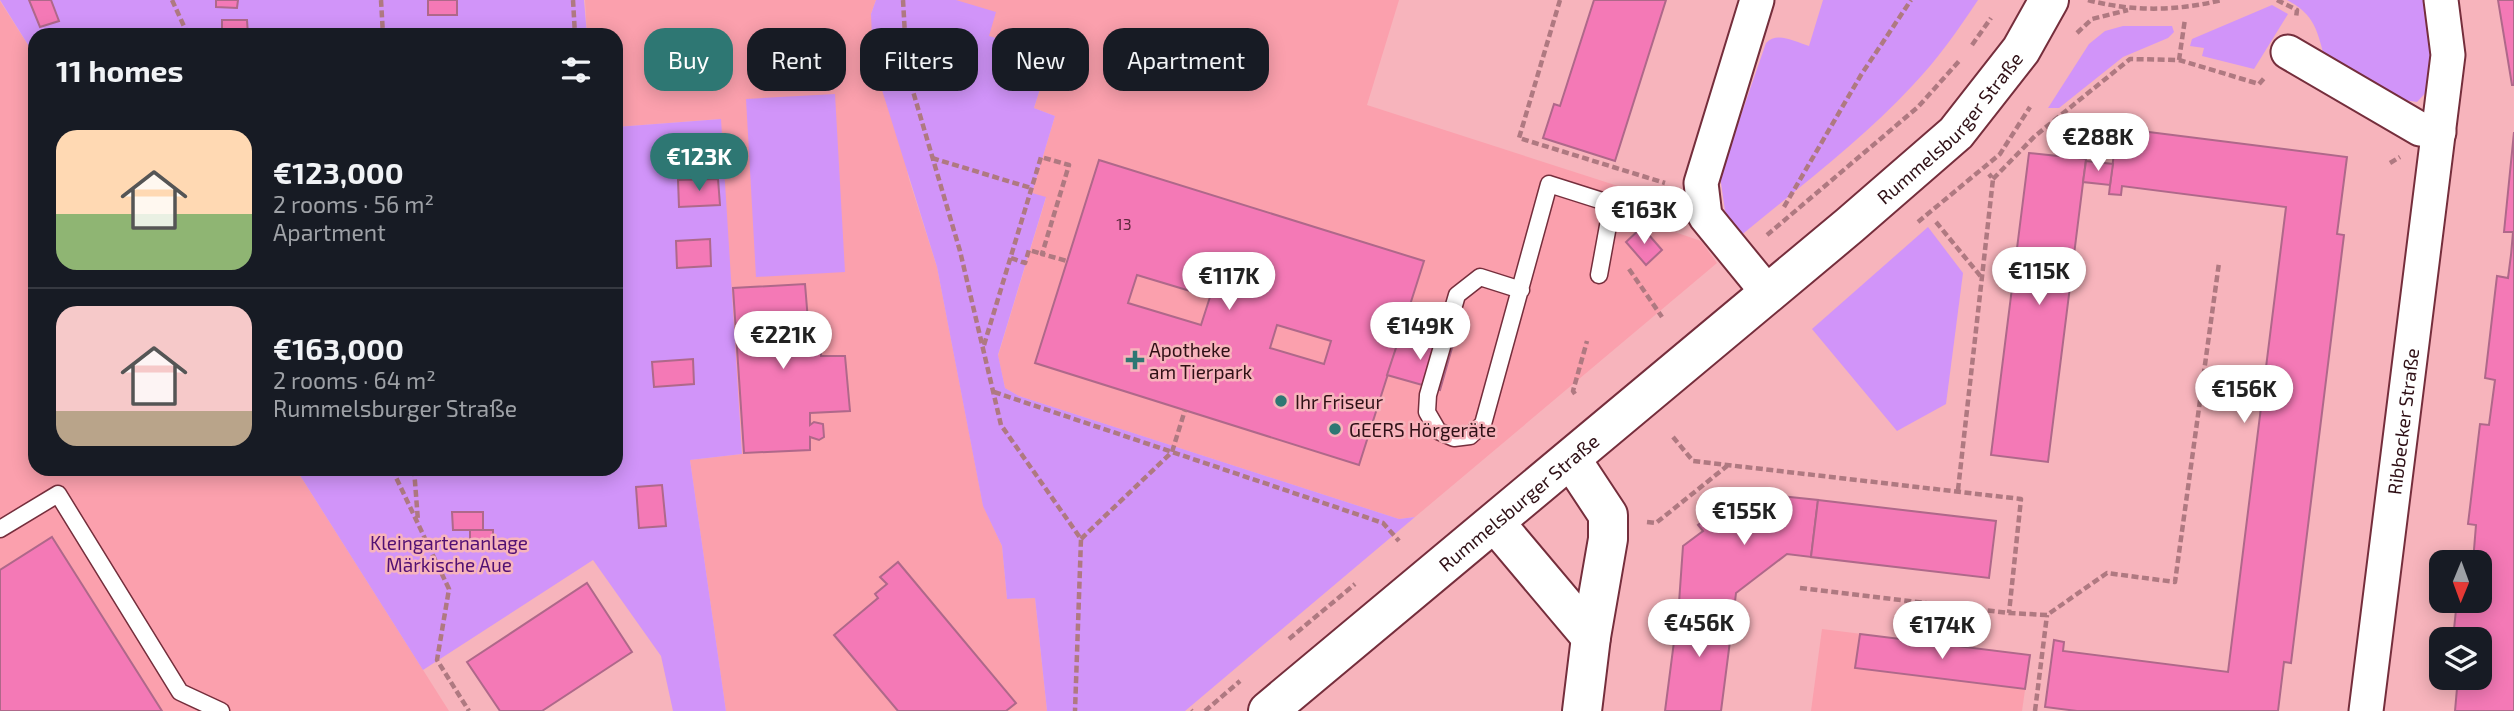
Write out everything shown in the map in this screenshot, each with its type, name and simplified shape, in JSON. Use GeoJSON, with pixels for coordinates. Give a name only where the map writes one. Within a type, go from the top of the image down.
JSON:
{"type":"FeatureCollection","features":[{"type":"Feature","properties":{"kind":"street"},"geometry":{"type":"LineString","coordinates":[[1757,0],[1701,184],[1705,216],[1768,293]]}},
{"type":"Feature","properties":{"kind":"street","name":"Rummelsburger Straße"},"geometry":{"type":"LineString","coordinates":[[1269,711],[1956,133],[2021,50],[2049,0]]}},
{"type":"Feature","properties":{"kind":"street","name":"Ribbecker Straße"},"geometry":{"type":"LineString","coordinates":[[2366,711],[2448,55],[2441,0]]}},
{"type":"Feature","properties":{"kind":"street"},"geometry":{"type":"LineString","coordinates":[[2288,52],[2420,129],[2439,132]]}},
{"type":"Feature","properties":{"kind":"street"},"geometry":{"type":"LineString","coordinates":[[1571,459],[1608,514],[1608,539],[1591,637],[1582,711]]}},
{"type":"Feature","properties":{"kind":"street"},"geometry":{"type":"LineString","coordinates":[[1495,523],[1591,637]]}},
{"type":"Feature","properties":{"kind":"lane"},"geometry":{"type":"LineString","coordinates":[[1521,290],[1480,277],[1457,295],[1428,395],[1427,412],[1438,431],[1454,438],[1470,436],[1483,424],[1521,290],[1549,184],[1612,204],[1599,275]]}},
{"type":"Feature","properties":{"kind":"lane"},"geometry":{"type":"LineString","coordinates":[[0,529],[58,494],[180,692],[221,711]]}},
{"type":"Feature","properties":{"kind":"path"},"geometry":{"type":"LineString","coordinates":[[172,0],[185,28]]}},
{"type":"Feature","properties":{"kind":"path"},"geometry":{"type":"LineString","coordinates":[[381,0],[383,28]]}},
{"type":"Feature","properties":{"kind":"path"},"geometry":{"type":"LineString","coordinates":[[573,0],[575,28]]}},
{"type":"Feature","properties":{"kind":"path"},"geometry":{"type":"LineString","coordinates":[[903,0],[907,71],[960,251],[1001,425],[1081,539],[1075,711]]}},
{"type":"Feature","properties":{"kind":"path"},"geometry":{"type":"LineString","coordinates":[[1560,0],[1519,138],[1669,184],[1701,184]]}},
{"type":"Feature","properties":{"kind":"path"},"geometry":{"type":"LineString","coordinates":[[1784,207],[1861,75],[1912,0]]}},
{"type":"Feature","properties":{"kind":"path"},"geometry":{"type":"LineString","coordinates":[[2088,0],[2129,9]]}},
{"type":"Feature","properties":{"kind":"path"},"geometry":{"type":"LineString","coordinates":[[2074,36],[2092,19],[2129,9],[2183,7],[2222,0]]}},
{"type":"Feature","properties":{"kind":"path"},"geometry":{"type":"LineString","coordinates":[[1741,260],[1918,107],[1964,55],[1994,13]]}},
{"type":"Feature","properties":{"kind":"path"},"geometry":{"type":"LineString","coordinates":[[2179,60],[2185,19]]}},
{"type":"Feature","properties":{"kind":"path"},"geometry":{"type":"LineString","coordinates":[[1958,490],[1983,279],[1991,177],[2035,136],[2130,59],[2179,60],[2259,84]]}},
{"type":"Feature","properties":{"kind":"path"},"geometry":{"type":"LineString","coordinates":[[983,348],[1041,157],[1069,165],[1042,254]]}},
{"type":"Feature","properties":{"kind":"path"},"geometry":{"type":"LineString","coordinates":[[931,158],[1031,188]]}},
{"type":"Feature","properties":{"kind":"path"},"geometry":{"type":"LineString","coordinates":[[1936,222],[1983,279]]}},
{"type":"Feature","properties":{"kind":"path"},"geometry":{"type":"LineString","coordinates":[[1011,258],[1025,263],[1029,250],[1067,261]]}},
{"type":"Feature","properties":{"kind":"path"},"geometry":{"type":"LineString","coordinates":[[1602,256],[1624,262],[1662,317]]}},
{"type":"Feature","properties":{"kind":"path"},"geometry":{"type":"LineString","coordinates":[[1800,588],[2009,613],[2047,615],[2107,573],[2175,582],[2219,263]]}},
{"type":"Feature","properties":{"kind":"path"},"geometry":{"type":"LineString","coordinates":[[1575,394],[1573,391],[1587,341]]}},
{"type":"Feature","properties":{"kind":"path"},"geometry":{"type":"LineString","coordinates":[[993,392],[1383,523],[1399,541]]}},
{"type":"Feature","properties":{"kind":"path"},"geometry":{"type":"LineString","coordinates":[[1081,539],[1172,452],[1185,410]]}},
{"type":"Feature","properties":{"kind":"path"},"geometry":{"type":"LineString","coordinates":[[1673,437],[1693,461],[2021,499],[2009,613]]}},
{"type":"Feature","properties":{"kind":"path"},"geometry":{"type":"LineString","coordinates":[[1644,522],[1656,523],[1727,465]]}},
{"type":"Feature","properties":{"kind":"path"},"geometry":{"type":"LineString","coordinates":[[396,476],[449,589],[437,660],[469,711]]}},
{"type":"Feature","properties":{"kind":"path"},"geometry":{"type":"LineString","coordinates":[[414,476],[418,525]]}},
{"type":"Feature","properties":{"kind":"path"},"geometry":{"type":"LineString","coordinates":[[1279,647],[1342,593],[1359,582]]}},
{"type":"Feature","properties":{"kind":"path"},"geometry":{"type":"LineString","coordinates":[[2035,711],[2047,615]]}},
{"type":"Feature","properties":{"kind":"path"},"geometry":{"type":"LineString","coordinates":[[1205,711],[1247,675]]}},
{"type":"Feature","properties":{"kind":"shaded area"},"geometry":{"type":"Polygon","coordinates":[[[585,0],[876,0],[871,14],[874,28],[860,28],[860,91],[889,91],[909,179],[937,267],[983,505],[1002,546],[1007,599],[1035,598],[1047,711],[726,711],[690,460],[742,454],[720,119],[623,126],[623,28],[587,28],[585,0]]]}},
{"type":"Feature","properties":{"kind":"shaded area"},"geometry":{"type":"Polygon","coordinates":[[[956,0],[1399,0],[1367,105],[1646,195],[1672,191],[1663,228],[1701,241],[1717,263],[1415,517],[1399,519],[1019,396],[1005,388],[998,356],[1046,198],[1032,193],[1055,116],[1034,108],[1039,91],[1089,91],[1089,28],[992,28],[992,37],[956,0]]]}},
{"type":"Feature","properties":{"kind":"shaded area"},"geometry":{"type":"Polygon","coordinates":[[[0,1],[28,45],[28,476],[300,476],[449,711],[0,711],[0,1]]]}},
{"type":"Feature","properties":{"kind":"shaded area"},"geometry":{"type":"Polygon","coordinates":[[[1822,629],[2030,655],[2022,711],[1811,711],[1822,629]]]}},
{"type":"Feature","properties":{"kind":"green space"},"geometry":{"type":"Polygon","coordinates":[[[0,0],[584,0],[586,28],[28,28],[28,45],[0,0]]]}},
{"type":"Feature","properties":{"kind":"green space"},"geometry":{"type":"Polygon","coordinates":[[[876,0],[956,0],[996,12],[989,36],[992,37],[992,91],[1039,91],[1034,108],[1055,116],[1032,193],[1046,197],[998,355],[1005,388],[1019,396],[1399,519],[1415,517],[1185,711],[1047,711],[1035,598],[1007,599],[1002,546],[983,506],[937,267],[882,91],[978,91],[978,28],[872,28],[871,14],[876,0]]]}},
{"type":"Feature","properties":{"kind":"green space"},"geometry":{"type":"Polygon","coordinates":[[[1823,0],[1978,0],[1939,55],[1893,106],[1829,164],[1739,237],[1725,211],[1720,176],[1766,43],[1781,38],[1809,46],[1823,0]]]}},
{"type":"Feature","properties":{"kind":"green space"},"geometry":{"type":"Polygon","coordinates":[[[2287,0],[2424,0],[2432,86],[2417,102],[2398,99],[2323,52],[2318,34],[2307,15],[2287,0]]]}},
{"type":"Feature","properties":{"kind":"green space"},"geometry":{"type":"Polygon","coordinates":[[[2272,5],[2288,14],[2254,69],[2202,56],[2204,48],[2190,46],[2192,39],[2272,5]]]}},
{"type":"Feature","properties":{"kind":"green space"},"geometry":{"type":"Polygon","coordinates":[[[2123,26],[2172,26],[2174,32],[2168,38],[2123,57],[2059,108],[2048,108],[2089,44],[2105,31],[2123,26]]]}},
{"type":"Feature","properties":{"kind":"green space"},"geometry":{"type":"Polygon","coordinates":[[[835,94],[845,272],[756,277],[746,99],[835,94]]]}},
{"type":"Feature","properties":{"kind":"green space","name":"Kleingartenanlage Märkische Aue"},"geometry":{"type":"Polygon","coordinates":[[[721,119],[742,454],[690,460],[726,711],[673,711],[661,656],[593,560],[423,670],[300,476],[623,476],[623,126],[721,119]]]}},
{"type":"Feature","properties":{"kind":"green space"},"geometry":{"type":"Polygon","coordinates":[[[1928,227],[1963,273],[1946,404],[1897,431],[1812,329],[1928,227]]]}},
{"type":"Feature","properties":{"kind":"building"},"geometry":{"type":"Polygon","coordinates":[[[29,0],[51,0],[59,21],[40,27],[29,0]]]}},
{"type":"Feature","properties":{"kind":"building"},"geometry":{"type":"Polygon","coordinates":[[[216,0],[238,0],[237,8],[216,7],[216,0]]]}},
{"type":"Feature","properties":{"kind":"building"},"geometry":{"type":"Polygon","coordinates":[[[428,0],[457,0],[457,15],[428,15],[428,0]]]}},
{"type":"Feature","properties":{"kind":"building"},"geometry":{"type":"Polygon","coordinates":[[[1594,0],[1666,0],[1615,161],[1543,138],[1554,104],[1560,106],[1594,0]]]}},
{"type":"Feature","properties":{"kind":"building"},"geometry":{"type":"Polygon","coordinates":[[[2498,0],[2514,0],[2514,85],[2512,85],[2498,0]]]}},
{"type":"Feature","properties":{"kind":"building"},"geometry":{"type":"Polygon","coordinates":[[[222,20],[247,20],[248,28],[222,28],[222,20]]]}},
{"type":"Feature","properties":{"kind":"building"},"geometry":{"type":"Polygon","coordinates":[[[2117,128],[2347,157],[2337,234],[2344,235],[2291,663],[2284,662],[2278,711],[2077,711],[2045,707],[2054,640],[2064,642],[2063,651],[2228,672],[2286,207],[2122,186],[2121,195],[2109,194],[2117,128]]]}},
{"type":"Feature","properties":{"kind":"building"},"geometry":{"type":"Polygon","coordinates":[[[2514,132],[2514,711],[2455,711],[2457,690],[2492,690],[2492,627],[2454,627],[2456,613],[2492,613],[2492,550],[2474,550],[2476,525],[2468,524],[2480,424],[2489,425],[2495,380],[2485,378],[2497,276],[2508,278],[2511,255],[2513,232],[2504,232],[2514,132]]]}},
{"type":"Feature","properties":{"kind":"building"},"geometry":{"type":"Polygon","coordinates":[[[2029,153],[2086,159],[2048,462],[1991,455],[2029,153]]]}},
{"type":"Feature","properties":{"kind":"building"},"geometry":{"type":"Polygon","coordinates":[[[1099,160],[1424,261],[1359,465],[1035,363],[1099,160]],[[1137,275],[1128,303],[1201,325],[1210,297],[1137,275]],[[1277,325],[1270,348],[1324,364],[1331,341],[1277,325]]]}},
{"type":"Feature","properties":{"kind":"building"},"geometry":{"type":"Polygon","coordinates":[[[2086,161],[2113,164],[2110,185],[2083,182],[2086,161]]]}},
{"type":"Feature","properties":{"kind":"building"},"geometry":{"type":"Polygon","coordinates":[[[718,179],[720,205],[679,207],[678,180],[718,179]]]}},
{"type":"Feature","properties":{"kind":"building"},"geometry":{"type":"Polygon","coordinates":[[[1642,227],[1662,250],[1646,265],[1626,242],[1642,227]]]}},
{"type":"Feature","properties":{"kind":"building"},"geometry":{"type":"Polygon","coordinates":[[[710,239],[711,266],[677,268],[676,241],[710,239]]]}},
{"type":"Feature","properties":{"kind":"building"},"geometry":{"type":"Polygon","coordinates":[[[805,284],[810,345],[821,345],[821,356],[845,356],[850,411],[810,413],[810,425],[814,422],[823,424],[824,437],[819,440],[810,437],[810,450],[744,453],[733,288],[805,284]]]}},
{"type":"Feature","properties":{"kind":"building"},"geometry":{"type":"Polygon","coordinates":[[[1401,333],[1452,348],[1440,390],[1387,375],[1401,333]]]}},
{"type":"Feature","properties":{"kind":"building"},"geometry":{"type":"Polygon","coordinates":[[[693,359],[694,384],[654,387],[652,362],[693,359]]]}},
{"type":"Feature","properties":{"kind":"building"},"geometry":{"type":"Polygon","coordinates":[[[662,485],[666,526],[639,528],[636,487],[662,485]]]}},
{"type":"Feature","properties":{"kind":"building"},"geometry":{"type":"Polygon","coordinates":[[[1753,493],[1818,500],[1811,557],[1787,554],[1736,593],[1734,610],[1679,603],[1683,546],[1703,531],[1698,525],[1728,502],[1733,508],[1753,493]]]}},
{"type":"Feature","properties":{"kind":"building"},"geometry":{"type":"Polygon","coordinates":[[[1818,500],[1996,521],[1989,578],[1811,557],[1818,500]]]}},
{"type":"Feature","properties":{"kind":"building"},"geometry":{"type":"Polygon","coordinates":[[[452,512],[483,512],[483,530],[453,530],[452,512]]]}},
{"type":"Feature","properties":{"kind":"building"},"geometry":{"type":"Polygon","coordinates":[[[470,530],[493,530],[493,547],[470,547],[470,530]]]}},
{"type":"Feature","properties":{"kind":"building"},"geometry":{"type":"Polygon","coordinates":[[[52,537],[162,711],[0,711],[0,570],[52,537]]]}},
{"type":"Feature","properties":{"kind":"building"},"geometry":{"type":"Polygon","coordinates":[[[898,562],[1016,703],[1006,711],[898,711],[834,635],[878,598],[875,594],[887,584],[880,577],[898,562]]]}},
{"type":"Feature","properties":{"kind":"building"},"geometry":{"type":"Polygon","coordinates":[[[587,583],[632,652],[542,711],[500,711],[467,662],[587,583]]]}},
{"type":"Feature","properties":{"kind":"building"},"geometry":{"type":"Polygon","coordinates":[[[1679,603],[1734,610],[1721,711],[1665,711],[1679,603]]]}},
{"type":"Feature","properties":{"kind":"building"},"geometry":{"type":"Polygon","coordinates":[[[1860,634],[2030,655],[2025,689],[1855,668],[1860,634]]]}},
{"type":"Feature","properties":{"kind":"place","name":"Apotheke am Tierpark"},"geometry":{"type":"Point","coordinates":[1135,360]}},
{"type":"Feature","properties":{"kind":"place","name":"Ihr Friseur"},"geometry":{"type":"Point","coordinates":[1281,401]}},
{"type":"Feature","properties":{"kind":"place","name":"GEERS Hörgeräte"},"geometry":{"type":"Point","coordinates":[1335,429]}}]}
